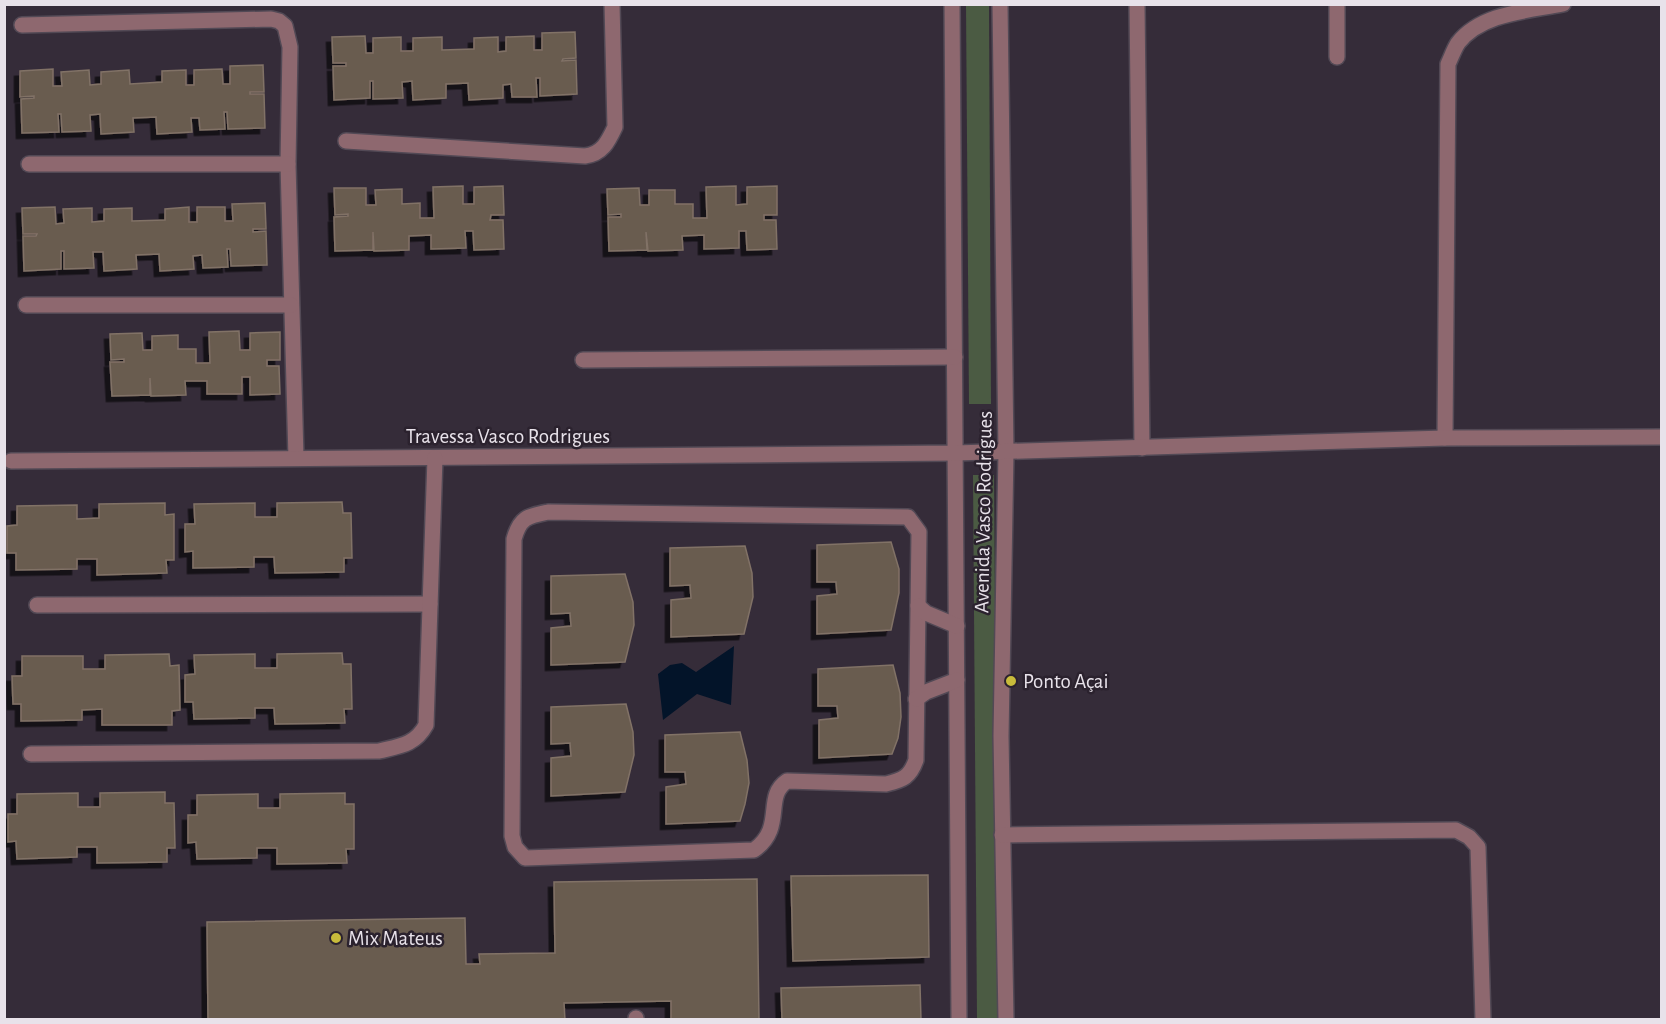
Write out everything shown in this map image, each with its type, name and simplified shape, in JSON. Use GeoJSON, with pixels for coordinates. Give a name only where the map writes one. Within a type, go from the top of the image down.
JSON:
{"type":"FeatureCollection","features":[{"type":"Feature","properties":{"kind":"street"},"geometry":{"type":"LineString","coordinates":[[346,141],[595,155],[607,144],[615,128],[612,4]]}},
{"type":"Feature","properties":{"kind":"street","name":"Avenida Vasco Rodrigues"},"geometry":{"type":"LineString","coordinates":[[952,4],[959,1020]]}},
{"type":"Feature","properties":{"kind":"street","name":"Avenida Vasco Rodrigues"},"geometry":{"type":"LineString","coordinates":[[1000,4],[1006,452],[1001,736],[1006,1020]]}},
{"type":"Feature","properties":{"kind":"street"},"geometry":{"type":"LineString","coordinates":[[1137,4],[1142,448]]}},
{"type":"Feature","properties":{"kind":"street"},"geometry":{"type":"LineString","coordinates":[[1337,4],[1337,57]]}},
{"type":"Feature","properties":{"kind":"street"},"geometry":{"type":"LineString","coordinates":[[1445,438],[1448,64],[1459,43],[1482,22],[1563,4]]}},
{"type":"Feature","properties":{"kind":"street"},"geometry":{"type":"LineString","coordinates":[[22,25],[271,19],[285,26],[290,47],[288,164],[296,458]]}},
{"type":"Feature","properties":{"kind":"street"},"geometry":{"type":"LineString","coordinates":[[28,164],[288,164]]}},
{"type":"Feature","properties":{"kind":"street"},"geometry":{"type":"LineString","coordinates":[[26,305],[291,305]]}},
{"type":"Feature","properties":{"kind":"street"},"geometry":{"type":"LineString","coordinates":[[583,360],[955,357]]}},
{"type":"Feature","properties":{"kind":"street","name":"Travessa Vasco Rodrigues"},"geometry":{"type":"LineString","coordinates":[[11,461],[956,453],[1445,438],[1662,437]]}},
{"type":"Feature","properties":{"kind":"street"},"geometry":{"type":"LineString","coordinates":[[31,754],[379,751],[402,746],[419,737],[426,725],[435,458]]}},
{"type":"Feature","properties":{"kind":"street"},"geometry":{"type":"LineString","coordinates":[[548,512],[908,517],[919,532],[918,606],[916,760],[908,777],[886,784],[787,782],[780,786],[776,795],[773,823],[769,835],[764,843],[754,850],[525,858],[515,847],[512,836],[513,554],[517,528],[523,520],[548,512]]}},
{"type":"Feature","properties":{"kind":"street"},"geometry":{"type":"LineString","coordinates":[[37,605],[430,604]]}},
{"type":"Feature","properties":{"kind":"street"},"geometry":{"type":"LineString","coordinates":[[918,606],[926,613],[957,626]]}},
{"type":"Feature","properties":{"kind":"street"},"geometry":{"type":"LineString","coordinates":[[916,699],[926,692],[957,680]]}},
{"type":"Feature","properties":{"kind":"street"},"geometry":{"type":"LineString","coordinates":[[1002,835],[1456,830],[1469,837],[1478,847],[1483,1020]]}},
{"type":"Feature","properties":{"kind":"green space"},"geometry":{"type":"Polygon","coordinates":[[[966,5],[989,5],[991,404],[969,404],[966,5]]]}},
{"type":"Feature","properties":{"kind":"green space"},"geometry":{"type":"Polygon","coordinates":[[[973,475],[994,475],[998,1020],[977,1019],[973,475]]]}},
{"type":"Feature","properties":{"kind":"water"},"geometry":{"type":"Polygon","coordinates":[[[734,646],[731,705],[697,694],[663,720],[658,674],[670,665],[682,663],[696,672],[734,646]]]}},
{"type":"Feature","properties":{"kind":"building"},"geometry":{"type":"Polygon","coordinates":[[[575,32],[576,58],[562,61],[576,60],[577,94],[540,96],[540,78],[536,78],[537,97],[512,97],[511,84],[503,85],[503,98],[469,100],[468,83],[446,84],[446,98],[413,100],[412,81],[402,82],[403,98],[373,99],[373,81],[370,81],[370,98],[334,100],[333,66],[346,66],[346,63],[333,63],[332,37],[365,36],[366,53],[373,53],[373,38],[401,37],[401,51],[413,51],[413,38],[442,37],[442,50],[474,49],[474,38],[498,37],[498,52],[506,51],[506,37],[534,36],[534,50],[542,50],[542,33],[575,32]]]}},
{"type":"Feature","properties":{"kind":"building"},"geometry":{"type":"Polygon","coordinates":[[[263,65],[264,92],[250,92],[250,94],[264,94],[265,128],[228,129],[227,112],[224,112],[225,129],[200,130],[199,118],[191,118],[192,132],[157,134],[156,117],[133,118],[134,132],[101,134],[100,114],[90,115],[91,131],[62,132],[61,114],[58,114],[59,132],[22,133],[21,99],[34,98],[34,96],[20,97],[20,71],[53,69],[53,86],[62,86],[61,72],[89,70],[90,85],[101,84],[101,72],[129,70],[130,84],[162,82],[162,71],[186,70],[186,85],[194,85],[194,70],[222,69],[223,84],[230,84],[230,66],[263,65]]]}},
{"type":"Feature","properties":{"kind":"building"},"geometry":{"type":"Polygon","coordinates":[[[463,186],[463,204],[474,204],[474,187],[503,186],[504,215],[491,215],[490,220],[503,220],[504,249],[474,250],[473,231],[465,231],[466,248],[431,249],[431,235],[409,236],[409,250],[374,251],[373,232],[373,250],[335,251],[334,217],[348,216],[348,214],[335,215],[334,188],[366,188],[366,205],[376,205],[375,190],[402,189],[402,204],[420,203],[420,218],[434,218],[433,187],[463,186]]]}},
{"type":"Feature","properties":{"kind":"building"},"geometry":{"type":"Polygon","coordinates":[[[736,186],[736,205],[747,204],[747,187],[777,186],[777,215],[764,215],[764,220],[776,220],[777,249],[747,250],[746,231],[739,231],[739,248],[704,249],[704,235],[682,236],[683,250],[648,251],[646,232],[647,250],[609,251],[608,217],[621,217],[621,214],[608,215],[607,189],[639,188],[640,205],[649,205],[649,190],[675,190],[675,204],[693,204],[693,218],[707,218],[706,187],[736,186]]]}},
{"type":"Feature","properties":{"kind":"building"},"geometry":{"type":"Polygon","coordinates":[[[265,203],[266,229],[253,229],[253,232],[266,231],[267,265],[231,266],[230,249],[227,249],[228,267],[203,268],[202,255],[193,256],[194,269],[160,271],[159,254],[136,255],[137,269],[104,271],[103,252],[93,252],[94,268],[64,269],[64,251],[61,251],[61,269],[24,271],[23,236],[36,236],[37,234],[23,234],[22,208],[55,207],[56,224],[64,223],[63,209],[92,208],[92,222],[104,221],[104,209],[132,208],[132,221],[165,220],[165,209],[189,207],[189,222],[197,222],[197,207],[225,207],[225,221],[233,221],[232,204],[265,203]]]}},
{"type":"Feature","properties":{"kind":"building"},"geometry":{"type":"Polygon","coordinates":[[[239,331],[240,350],[250,350],[250,333],[280,332],[280,360],[267,360],[267,366],[279,366],[280,394],[250,395],[250,377],[242,377],[242,394],[207,394],[207,381],[185,381],[186,395],[151,396],[150,378],[150,395],[112,396],[110,362],[124,362],[124,359],[111,360],[110,334],[142,333],[143,350],[152,350],[152,336],[178,335],[178,349],[196,349],[196,363],[210,363],[209,332],[239,331]]]}},
{"type":"Feature","properties":{"kind":"building"},"geometry":{"type":"Polygon","coordinates":[[[342,502],[343,513],[351,513],[352,558],[344,558],[344,572],[275,573],[274,557],[254,557],[254,567],[193,568],[193,551],[185,552],[185,524],[195,524],[194,504],[255,503],[255,517],[277,517],[277,503],[342,502]]]}},
{"type":"Feature","properties":{"kind":"building"},"geometry":{"type":"Polygon","coordinates":[[[165,503],[165,515],[174,514],[174,560],[166,560],[167,573],[97,575],[97,559],[77,559],[77,569],[16,570],[16,553],[7,553],[7,526],[17,525],[17,506],[77,505],[77,519],[99,518],[99,504],[165,503]]]}},
{"type":"Feature","properties":{"kind":"building"},"geometry":{"type":"Polygon","coordinates":[[[891,542],[899,569],[899,593],[891,630],[817,634],[817,596],[837,594],[836,582],[817,582],[817,545],[891,542]]]}},
{"type":"Feature","properties":{"kind":"building"},"geometry":{"type":"Polygon","coordinates":[[[745,546],[752,573],[753,597],[744,634],[671,637],[671,600],[691,598],[690,585],[670,586],[670,548],[745,546]]]}},
{"type":"Feature","properties":{"kind":"building"},"geometry":{"type":"Polygon","coordinates":[[[625,574],[633,602],[634,625],[625,662],[551,665],[551,628],[571,626],[570,613],[551,614],[551,576],[625,574]]]}},
{"type":"Feature","properties":{"kind":"building"},"geometry":{"type":"Polygon","coordinates":[[[342,653],[343,664],[351,664],[352,709],[344,709],[345,723],[275,724],[274,708],[255,708],[255,718],[194,719],[193,702],[185,702],[185,675],[195,674],[194,655],[255,654],[255,668],[277,668],[277,654],[342,653]]]}},
{"type":"Feature","properties":{"kind":"building"},"geometry":{"type":"Polygon","coordinates":[[[169,654],[170,666],[179,665],[180,710],[172,711],[172,725],[102,725],[102,709],[82,710],[82,720],[21,721],[21,704],[13,704],[12,676],[22,676],[22,656],[83,656],[83,669],[105,669],[105,655],[169,654]]]}},
{"type":"Feature","properties":{"kind":"building"},"geometry":{"type":"Polygon","coordinates":[[[893,665],[900,693],[901,717],[898,738],[892,754],[819,758],[819,720],[838,718],[837,706],[818,706],[818,669],[893,665]]]}},
{"type":"Feature","properties":{"kind":"building"},"geometry":{"type":"Polygon","coordinates":[[[626,704],[633,732],[634,755],[625,792],[551,796],[551,758],[571,756],[570,743],[551,744],[551,707],[626,704]]]}},
{"type":"Feature","properties":{"kind":"building"},"geometry":{"type":"Polygon","coordinates":[[[740,732],[747,760],[749,783],[740,821],[666,824],[666,787],[686,784],[685,772],[665,772],[665,735],[740,732]]]}},
{"type":"Feature","properties":{"kind":"building"},"geometry":{"type":"Polygon","coordinates":[[[165,792],[165,803],[174,803],[175,848],[167,848],[167,862],[97,863],[97,847],[77,847],[77,857],[17,859],[16,841],[8,842],[8,814],[17,814],[17,794],[78,793],[78,807],[100,807],[100,793],[165,792]]]}},
{"type":"Feature","properties":{"kind":"building"},"geometry":{"type":"Polygon","coordinates":[[[345,793],[345,804],[354,804],[354,849],[346,849],[347,863],[277,864],[277,848],[257,848],[257,858],[197,859],[196,842],[188,843],[188,815],[197,815],[197,795],[258,794],[258,808],[280,808],[280,794],[345,793]]]}},
{"type":"Feature","properties":{"kind":"building"},"geometry":{"type":"Polygon","coordinates":[[[928,875],[929,957],[793,961],[791,876],[928,875]]]}},
{"type":"Feature","properties":{"kind":"building","name":"Mix Mateus"},"geometry":{"type":"Polygon","coordinates":[[[757,879],[759,1020],[671,1020],[671,1001],[564,1003],[565,1020],[208,1020],[207,922],[465,918],[466,964],[480,964],[479,954],[555,953],[554,882],[757,879]]]}},
{"type":"Feature","properties":{"kind":"building"},"geometry":{"type":"Polygon","coordinates":[[[920,985],[921,1020],[782,1020],[781,988],[920,985]]]}},
{"type":"Feature","properties":{"kind":"place","name":"Ponto Açai"},"geometry":{"type":"Point","coordinates":[1011,681]}},
{"type":"Feature","properties":{"kind":"place","name":"Mix Mateus"},"geometry":{"type":"Point","coordinates":[336,938]}}]}
